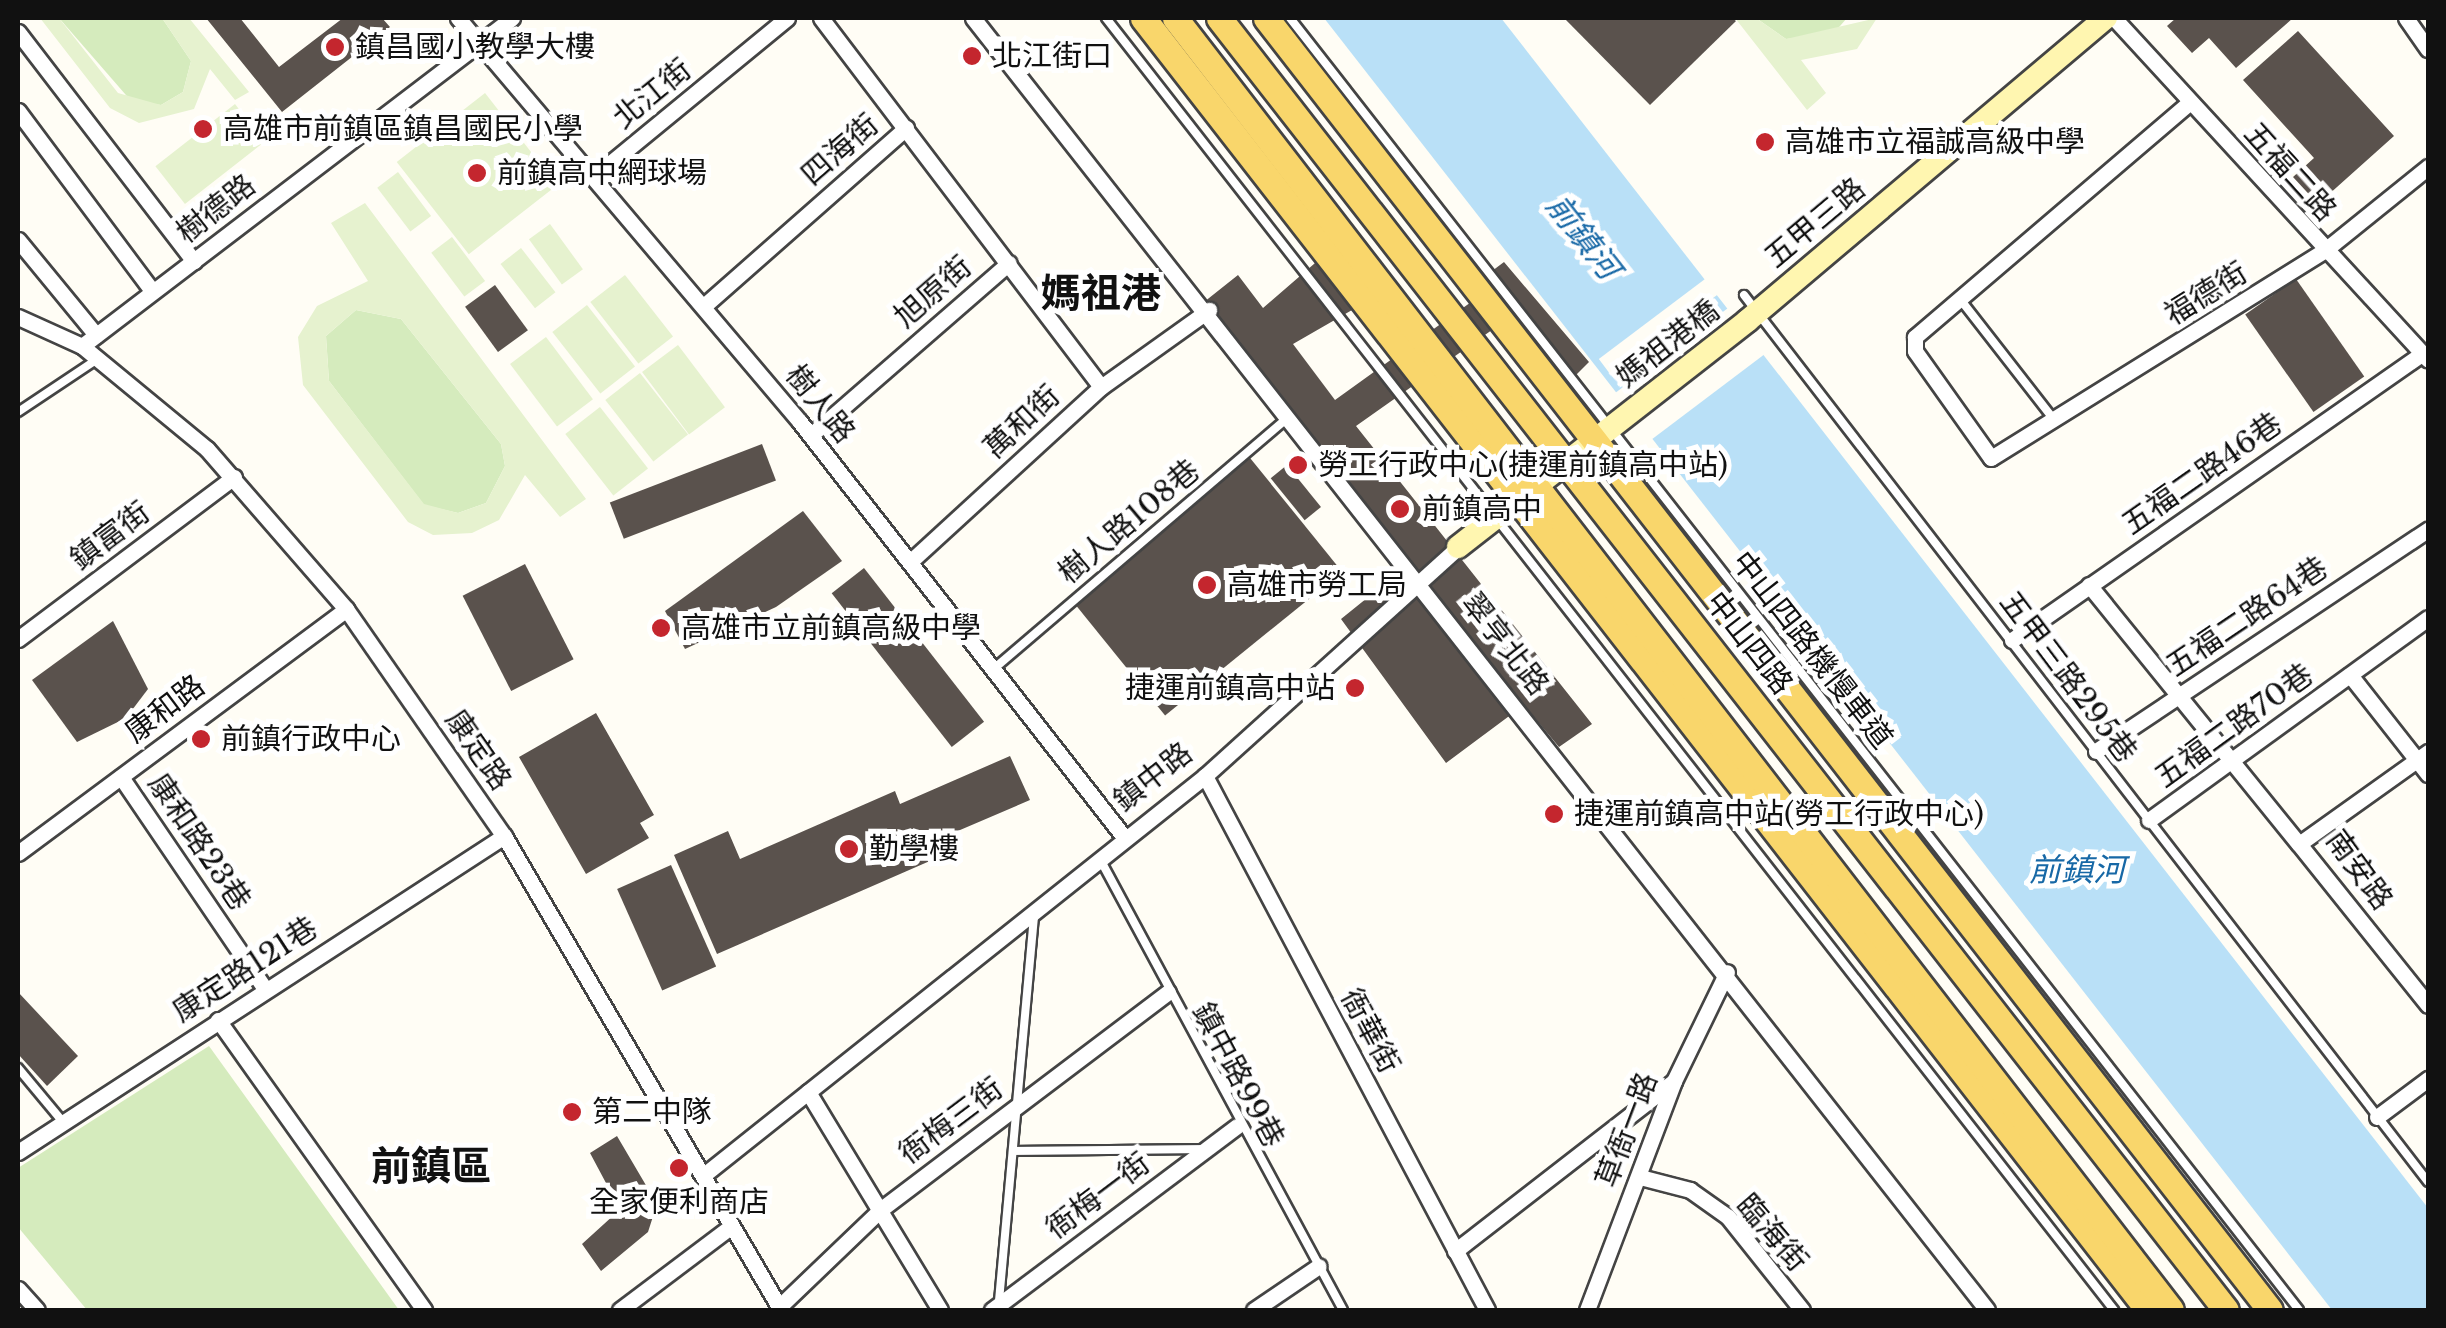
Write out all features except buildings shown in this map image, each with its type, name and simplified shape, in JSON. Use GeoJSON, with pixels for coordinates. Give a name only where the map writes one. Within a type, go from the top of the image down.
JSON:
{"type":"FeatureCollection","features":[{"type":"Feature","properties":{"kind":"main road"},"geometry":{"type":"LineString","coordinates":[[1143,18],[2148,1310]]}},
{"type":"Feature","properties":{"kind":"main road"},"geometry":{"type":"LineString","coordinates":[[1175,18],[1519,499],[2171,1310]]}},
{"type":"Feature","properties":{"kind":"main road","name":"中山四路"},"geometry":{"type":"LineString","coordinates":[[1218,18],[2226,1310]]}},
{"type":"Feature","properties":{"kind":"main road","name":"中山四路"},"geometry":{"type":"LineString","coordinates":[[1266,18],[1611,427],[2270,1310]]}},
{"type":"Feature","properties":{"kind":"main road","name":"五甲三路"},"geometry":{"type":"LineString","coordinates":[[1750,309],[2106,18]]}},
{"type":"Feature","properties":{"kind":"main road","name":"媽祖港橋"},"geometry":{"type":"LineString","coordinates":[[1611,427],[1750,309]]}},
{"type":"Feature","properties":{"kind":"main road","name":"鎮中路"},"geometry":{"type":"LineString","coordinates":[[1458,548],[1611,427]]}},
{"type":"Feature","properties":{"kind":"street","name":"樹人路"},"geometry":{"type":"LineString","coordinates":[[458,18],[597,174],[705,305],[997,666],[1124,837]]}},
{"type":"Feature","properties":{"kind":"street","name":"樹德路"},"geometry":{"type":"LineString","coordinates":[[82,346],[512,18]]}},
{"type":"Feature","properties":{"kind":"street","name":"北江街"},"geometry":{"type":"LineString","coordinates":[[597,174],[788,18]]}},
{"type":"Feature","properties":{"kind":"street","name":"四海街"},"geometry":{"type":"LineString","coordinates":[[705,305],[906,128],[821,18]]}},
{"type":"Feature","properties":{"kind":"street","name":"翠亨北路"},"geometry":{"type":"LineString","coordinates":[[972,18],[1292,414],[1986,1310]]}},
{"type":"Feature","properties":{"kind":"street","name":"五福二路"},"geometry":{"type":"LineString","coordinates":[[2114,18],[2324,251],[2426,356]]}},
{"type":"Feature","properties":{"kind":"street"},"geometry":{"type":"LineString","coordinates":[[2406,18],[2426,41]]}},
{"type":"Feature","properties":{"kind":"street"},"geometry":{"type":"LineString","coordinates":[[18,32],[194,261]]}},
{"type":"Feature","properties":{"kind":"street"},"geometry":{"type":"LineString","coordinates":[[1960,299],[2190,102]]}},
{"type":"Feature","properties":{"kind":"street"},"geometry":{"type":"LineString","coordinates":[[18,110],[152,291]]}},
{"type":"Feature","properties":{"kind":"street","name":"旭原街"},"geometry":{"type":"LineString","coordinates":[[810,436],[1009,263],[906,128]]}},
{"type":"Feature","properties":{"kind":"street","name":"福德街"},"geometry":{"type":"LineString","coordinates":[[1960,299],[1913,344],[1986,454],[2004,456],[2324,251],[2428,168]]}},
{"type":"Feature","properties":{"kind":"street"},"geometry":{"type":"LineString","coordinates":[[18,240],[96,335]]}},
{"type":"Feature","properties":{"kind":"street","name":"萬和街"},"geometry":{"type":"LineString","coordinates":[[911,561],[1100,387],[1009,263]]}},
{"type":"Feature","properties":{"kind":"street"},"geometry":{"type":"LineString","coordinates":[[1100,387],[1209,310]]}},
{"type":"Feature","properties":{"kind":"street","name":"康定路"},"geometry":{"type":"LineString","coordinates":[[18,317],[82,346],[99,358],[234,478],[346,609],[504,836],[705,1174],[730,1227],[780,1309]]}},
{"type":"Feature","properties":{"kind":"street","name":"五福二路46巷"},"geometry":{"type":"LineString","coordinates":[[2012,640],[2426,356]]}},
{"type":"Feature","properties":{"kind":"street","name":"鎮富街"},"geometry":{"type":"LineString","coordinates":[[18,639],[234,478]]}},
{"type":"Feature","properties":{"kind":"street","name":"五福二路64巷"},"geometry":{"type":"LineString","coordinates":[[2096,751],[2428,530]]}},
{"type":"Feature","properties":{"kind":"street","name":"鎮中路"},"geometry":{"type":"LineString","coordinates":[[705,1174],[1035,907],[1206,776],[1458,548]]}},
{"type":"Feature","properties":{"kind":"street"},"geometry":{"type":"LineString","coordinates":[[2089,585],[2299,844]]}},
{"type":"Feature","properties":{"kind":"street","name":"康和路"},"geometry":{"type":"LineString","coordinates":[[18,853],[346,609]]}},
{"type":"Feature","properties":{"kind":"street","name":"五福二路70巷"},"geometry":{"type":"LineString","coordinates":[[2149,820],[2428,618]]}},
{"type":"Feature","properties":{"kind":"street","name":"五福二路70巷"},"geometry":{"type":"LineString","coordinates":[[2350,675],[2423,756],[2428,774]]}},
{"type":"Feature","properties":{"kind":"street","name":"南安路"},"geometry":{"type":"LineString","coordinates":[[2423,756],[2299,844],[2428,1005]]}},
{"type":"Feature","properties":{"kind":"street","name":"衙華街"},"geometry":{"type":"LineString","coordinates":[[1206,776],[1487,1310]]}},
{"type":"Feature","properties":{"kind":"street","name":"康和路23巷"},"geometry":{"type":"LineString","coordinates":[[121,777],[265,989]]}},
{"type":"Feature","properties":{"kind":"street","name":"康定路121巷"},"geometry":{"type":"LineString","coordinates":[[18,1152],[504,836]]}},
{"type":"Feature","properties":{"kind":"street","name":"草衙一路"},"geometry":{"type":"LineString","coordinates":[[1586,1310],[1640,1178],[1674,1081],[1727,972]]}},
{"type":"Feature","properties":{"kind":"street","name":"衙梅三街"},"geometry":{"type":"LineString","coordinates":[[780,1309],[880,1210],[1168,992]]}},
{"type":"Feature","properties":{"kind":"street"},"geometry":{"type":"LineString","coordinates":[[218,1020],[424,1310]]}},
{"type":"Feature","properties":{"kind":"street"},"geometry":{"type":"LineString","coordinates":[[2377,1116],[2428,1080]]}},
{"type":"Feature","properties":{"kind":"street"},"geometry":{"type":"LineString","coordinates":[[1455,1252],[1674,1081]]}},
{"type":"Feature","properties":{"kind":"street"},"geometry":{"type":"LineString","coordinates":[[808,1092],[940,1310]]}},
{"type":"Feature","properties":{"kind":"street","name":"衙梅一街"},"geometry":{"type":"LineString","coordinates":[[996,1309],[1237,1126]]}},
{"type":"Feature","properties":{"kind":"street","name":"臨海街"},"geometry":{"type":"LineString","coordinates":[[1640,1178],[1690,1190],[1728,1218],[1802,1310]]}},
{"type":"Feature","properties":{"kind":"street"},"geometry":{"type":"LineString","coordinates":[[620,1310],[730,1227]]}},
{"type":"Feature","properties":{"kind":"street"},"geometry":{"type":"LineString","coordinates":[[1254,1310],[1319,1266]]}},
{"type":"Feature","properties":{"kind":"street"},"geometry":{"type":"LineString","coordinates":[[18,1289],[32,1309]]}},
{"type":"Feature","properties":{"kind":"lane"},"geometry":{"type":"LineString","coordinates":[[1106,18],[1519,499],[2114,1310]]}},
{"type":"Feature","properties":{"kind":"lane","name":"中山四路機慢車道"},"geometry":{"type":"LineString","coordinates":[[1290,18],[2299,1310]]}},
{"type":"Feature","properties":{"kind":"lane"},"geometry":{"type":"LineString","coordinates":[[1960,299],[2056,422]]}},
{"type":"Feature","properties":{"kind":"lane","name":"五甲三路295巷"},"geometry":{"type":"LineString","coordinates":[[1750,309],[2012,640],[2428,1182]]}},
{"type":"Feature","properties":{"kind":"lane"},"geometry":{"type":"LineString","coordinates":[[18,412],[99,358]]}},
{"type":"Feature","properties":{"kind":"lane","name":"樹人路108巷"},"geometry":{"type":"LineString","coordinates":[[997,666],[1292,414]]}},
{"type":"Feature","properties":{"kind":"lane","name":"鎮中路99巷"},"geometry":{"type":"LineString","coordinates":[[1099,858],[1237,1126],[1343,1310]]}},
{"type":"Feature","properties":{"kind":"lane"},"geometry":{"type":"LineString","coordinates":[[996,1309],[1035,907]]}},
{"type":"Feature","properties":{"kind":"lane"},"geometry":{"type":"LineString","coordinates":[[18,1068],[62,1122]]}},
{"type":"Feature","properties":{"kind":"lane"},"geometry":{"type":"LineString","coordinates":[[1014,1151],[1207,1149]]}},
{"type":"Feature","properties":{"kind":"green space"},"geometry":{"type":"Polygon","coordinates":[[[40,18],[59,18],[118,93],[161,105],[183,92],[191,61],[162,18],[189,18],[249,92],[235,100],[210,69],[194,109],[139,123],[110,108],[40,18]]]}},
{"type":"Feature","properties":{"kind":"green space"},"geometry":{"type":"Polygon","coordinates":[[[59,18],[162,18],[191,61],[183,92],[161,105],[132,102],[59,18]]]}},
{"type":"Feature","properties":{"kind":"green space"},"geometry":{"type":"Polygon","coordinates":[[[1735,18],[1756,18],[1786,39],[1877,18],[1857,49],[1801,60],[1826,93],[1807,110],[1735,18]]]}},
{"type":"Feature","properties":{"kind":"green space"},"geometry":{"type":"Polygon","coordinates":[[[1756,18],[1847,18],[1833,34],[1786,39],[1756,18]]]}},
{"type":"Feature","properties":{"kind":"green space","name":"前鎮高中網球場"},"geometry":{"type":"Polygon","coordinates":[[[485,93],[557,185],[469,254],[397,162],[485,93]]]}},
{"type":"Feature","properties":{"kind":"green space"},"geometry":{"type":"Polygon","coordinates":[[[235,104],[265,142],[185,204],[155,166],[235,104]]]}},
{"type":"Feature","properties":{"kind":"green space"},"geometry":{"type":"Polygon","coordinates":[[[398,172],[431,216],[410,232],[377,188],[398,172]]]}},
{"type":"Feature","properties":{"kind":"green space"},"geometry":{"type":"Polygon","coordinates":[[[365,203],[586,499],[560,517],[525,475],[499,520],[472,533],[433,535],[408,522],[303,385],[298,337],[317,306],[368,281],[331,223],[365,203]],[[356,310],[326,336],[329,381],[424,504],[458,513],[486,503],[505,466],[501,444],[401,319],[356,310]]]}},
{"type":"Feature","properties":{"kind":"green space"},"geometry":{"type":"Polygon","coordinates":[[[550,224],[583,269],[562,285],[529,239],[550,224]]]}},
{"type":"Feature","properties":{"kind":"green space"},"geometry":{"type":"Polygon","coordinates":[[[452,237],[485,281],[464,297],[431,253],[452,237]]]}},
{"type":"Feature","properties":{"kind":"green space"},"geometry":{"type":"Polygon","coordinates":[[[521,248],[555,292],[535,308],[501,264],[521,248]]]}},
{"type":"Feature","properties":{"kind":"green space"},"geometry":{"type":"Polygon","coordinates":[[[625,275],[673,336],[638,364],[590,302],[625,275]]]}},
{"type":"Feature","properties":{"kind":"green space"},"geometry":{"type":"Polygon","coordinates":[[[587,305],[635,366],[600,394],[552,332],[587,305]]]}},
{"type":"Feature","properties":{"kind":"green space"},"geometry":{"type":"Polygon","coordinates":[[[356,310],[401,319],[501,444],[505,466],[486,503],[458,513],[424,505],[329,381],[326,336],[356,310]]]}},
{"type":"Feature","properties":{"kind":"green space"},"geometry":{"type":"Polygon","coordinates":[[[546,337],[593,399],[557,426],[510,364],[546,337]]]}},
{"type":"Feature","properties":{"kind":"green space"},"geometry":{"type":"Polygon","coordinates":[[[678,345],[725,407],[689,434],[642,372],[678,345]]]}},
{"type":"Feature","properties":{"kind":"green space"},"geometry":{"type":"Polygon","coordinates":[[[640,373],[688,434],[653,462],[605,400],[640,373]]]}},
{"type":"Feature","properties":{"kind":"green space"},"geometry":{"type":"Polygon","coordinates":[[[600,407],[648,468],[613,496],[565,434],[600,407]]]}},
{"type":"Feature","properties":{"kind":"green space"},"geometry":{"type":"Polygon","coordinates":[[[209,1046],[399,1310],[87,1310],[18,1227],[18,1168],[209,1046]]]}},
{"type":"Feature","properties":{"kind":"water","name":"前鎮河"},"geometry":{"type":"Polygon","coordinates":[[[1324,18],[1501,18],[2428,1208],[2428,1310],[2332,1310],[1324,18]]]}},
{"type":"Feature","properties":{"kind":"pier"},"geometry":{"type":"Polygon","coordinates":[[[1709,276],[1721,292],[1611,375],[1599,359],[1709,276]]]}},
{"type":"Feature","properties":{"kind":"pier"},"geometry":{"type":"Polygon","coordinates":[[[1732,305],[1768,352],[1649,441],[1614,394],[1732,305]]]}},
{"type":"Feature","properties":{"kind":"place","name":"鎮昌國小教學大樓"},"geometry":{"type":"Point","coordinates":[335,47]}},
{"type":"Feature","properties":{"kind":"place","name":"北江街口"},"geometry":{"type":"Point","coordinates":[972,56]}},
{"type":"Feature","properties":{"kind":"place","name":"高雄市前鎮區鎮昌國民小學"},"geometry":{"type":"Point","coordinates":[203,129]}},
{"type":"Feature","properties":{"kind":"place","name":"高雄市立福誠高級中學"},"geometry":{"type":"Point","coordinates":[1765,142]}},
{"type":"Feature","properties":{"kind":"place","name":"前鎮高中網球場"},"geometry":{"type":"Point","coordinates":[477,173]}},
{"type":"Feature","properties":{"kind":"place","name":"勞工行政中心(捷運前鎮高中站)"},"geometry":{"type":"Point","coordinates":[1298,465]}},
{"type":"Feature","properties":{"kind":"place","name":"前鎮高中"},"geometry":{"type":"Point","coordinates":[1400,509]}},
{"type":"Feature","properties":{"kind":"place","name":"高雄市勞工局"},"geometry":{"type":"Point","coordinates":[1207,585]}},
{"type":"Feature","properties":{"kind":"place","name":"高雄市立前鎮高級中學"},"geometry":{"type":"Point","coordinates":[661,628]}},
{"type":"Feature","properties":{"kind":"place","name":"捷運前鎮高中站"},"geometry":{"type":"Point","coordinates":[1355,688]}},
{"type":"Feature","properties":{"kind":"place","name":"前鎮行政中心"},"geometry":{"type":"Point","coordinates":[201,739]}},
{"type":"Feature","properties":{"kind":"place","name":"捷運前鎮高中站(勞工行政中心)"},"geometry":{"type":"Point","coordinates":[1554,814]}},
{"type":"Feature","properties":{"kind":"place","name":"勤學樓"},"geometry":{"type":"Point","coordinates":[849,849]}},
{"type":"Feature","properties":{"kind":"place","name":"第二中隊"},"geometry":{"type":"Point","coordinates":[572,1112]}},
{"type":"Feature","properties":{"kind":"place","name":"全家便利商店"},"geometry":{"type":"Point","coordinates":[679,1168]}},
{"type":"Feature","properties":{"kind":"district","name":"媽祖港"},"geometry":{"type":"Point","coordinates":[1101,293]}},
{"type":"Feature","properties":{"kind":"district","name":"前鎮區"},"geometry":{"type":"Point","coordinates":[431,1166]}}]}
